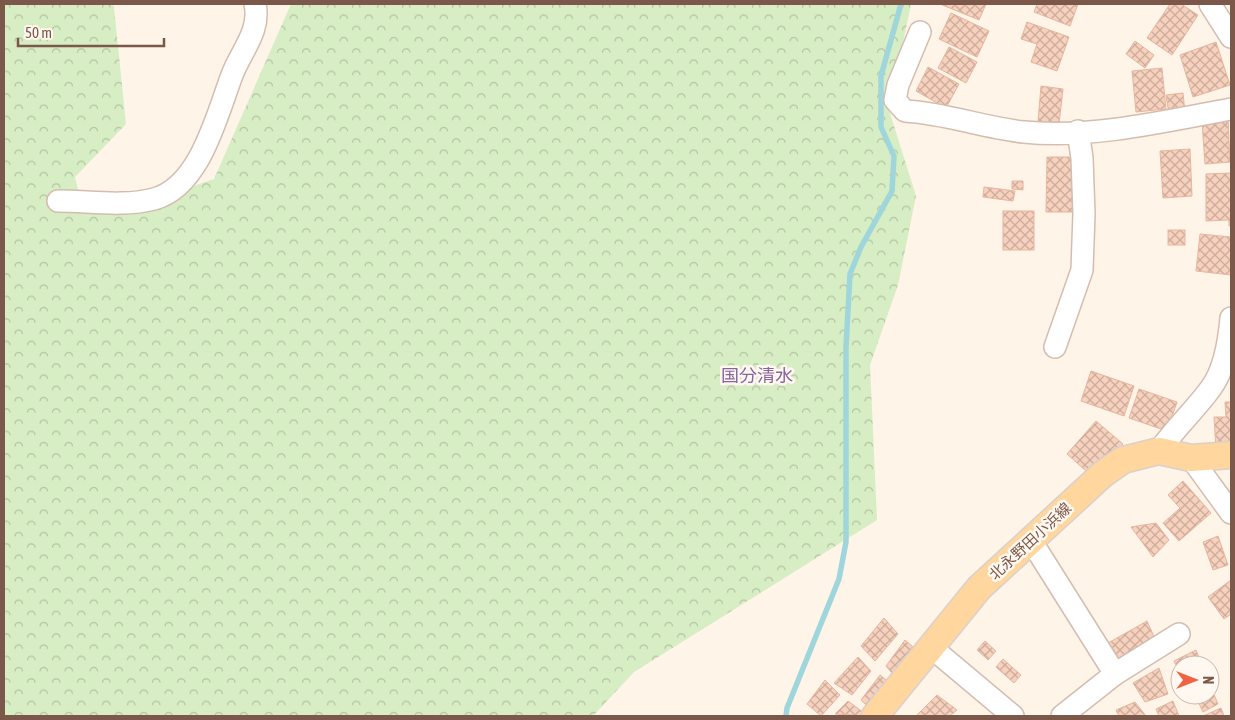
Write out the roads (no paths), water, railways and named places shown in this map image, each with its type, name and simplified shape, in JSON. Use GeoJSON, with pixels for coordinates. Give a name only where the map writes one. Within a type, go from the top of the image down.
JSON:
{"type":"FeatureCollection","features":[{"type":"Feature","properties":{"kind":"main road","name":"北永野田小浜線"},"geometry":{"type":"LineString","coordinates":[[875,716],[979,588],[1102,474],[1123,460],[1159,451],[1191,458],[1231,454]]}},
{"type":"Feature","properties":{"kind":"street"},"geometry":{"type":"LineString","coordinates":[[58,201],[114,203],[154,199],[180,186],[193,168],[216,122],[233,73],[252,35],[257,11],[255,4]]}},
{"type":"Feature","properties":{"kind":"street"},"geometry":{"type":"LineString","coordinates":[[1210,4],[1231,37]]}},
{"type":"Feature","properties":{"kind":"street"},"geometry":{"type":"LineString","coordinates":[[920,32],[898,85],[896,100],[904,111],[925,112],[1024,132],[1078,132],[1114,129],[1231,108]]}},
{"type":"Feature","properties":{"kind":"street"},"geometry":{"type":"LineString","coordinates":[[1055,347],[1082,270],[1084,205],[1082,158],[1078,132]]}},
{"type":"Feature","properties":{"kind":"street"},"geometry":{"type":"LineString","coordinates":[[1159,451],[1174,429],[1212,387],[1229,344],[1231,318]]}},
{"type":"Feature","properties":{"kind":"street"},"geometry":{"type":"LineString","coordinates":[[1191,458],[1231,513]]}},
{"type":"Feature","properties":{"kind":"street"},"geometry":{"type":"LineString","coordinates":[[1030,540],[1115,674]]}},
{"type":"Feature","properties":{"kind":"street"},"geometry":{"type":"LineString","coordinates":[[1062,716],[1115,674],[1178,634]]}},
{"type":"Feature","properties":{"kind":"street"},"geometry":{"type":"LineString","coordinates":[[932,648],[1013,716]]}},
{"type":"Feature","properties":{"kind":"waterway"},"geometry":{"type":"LineString","coordinates":[[786,716],[787,708],[839,579],[846,542],[846,347],[850,274],[861,247],[892,191],[894,156],[881,127],[881,76],[901,4]]}},
{"type":"Feature","properties":{"kind":"district","name":"国分清水"},"geometry":{"type":"Point","coordinates":[757,375]}}]}
